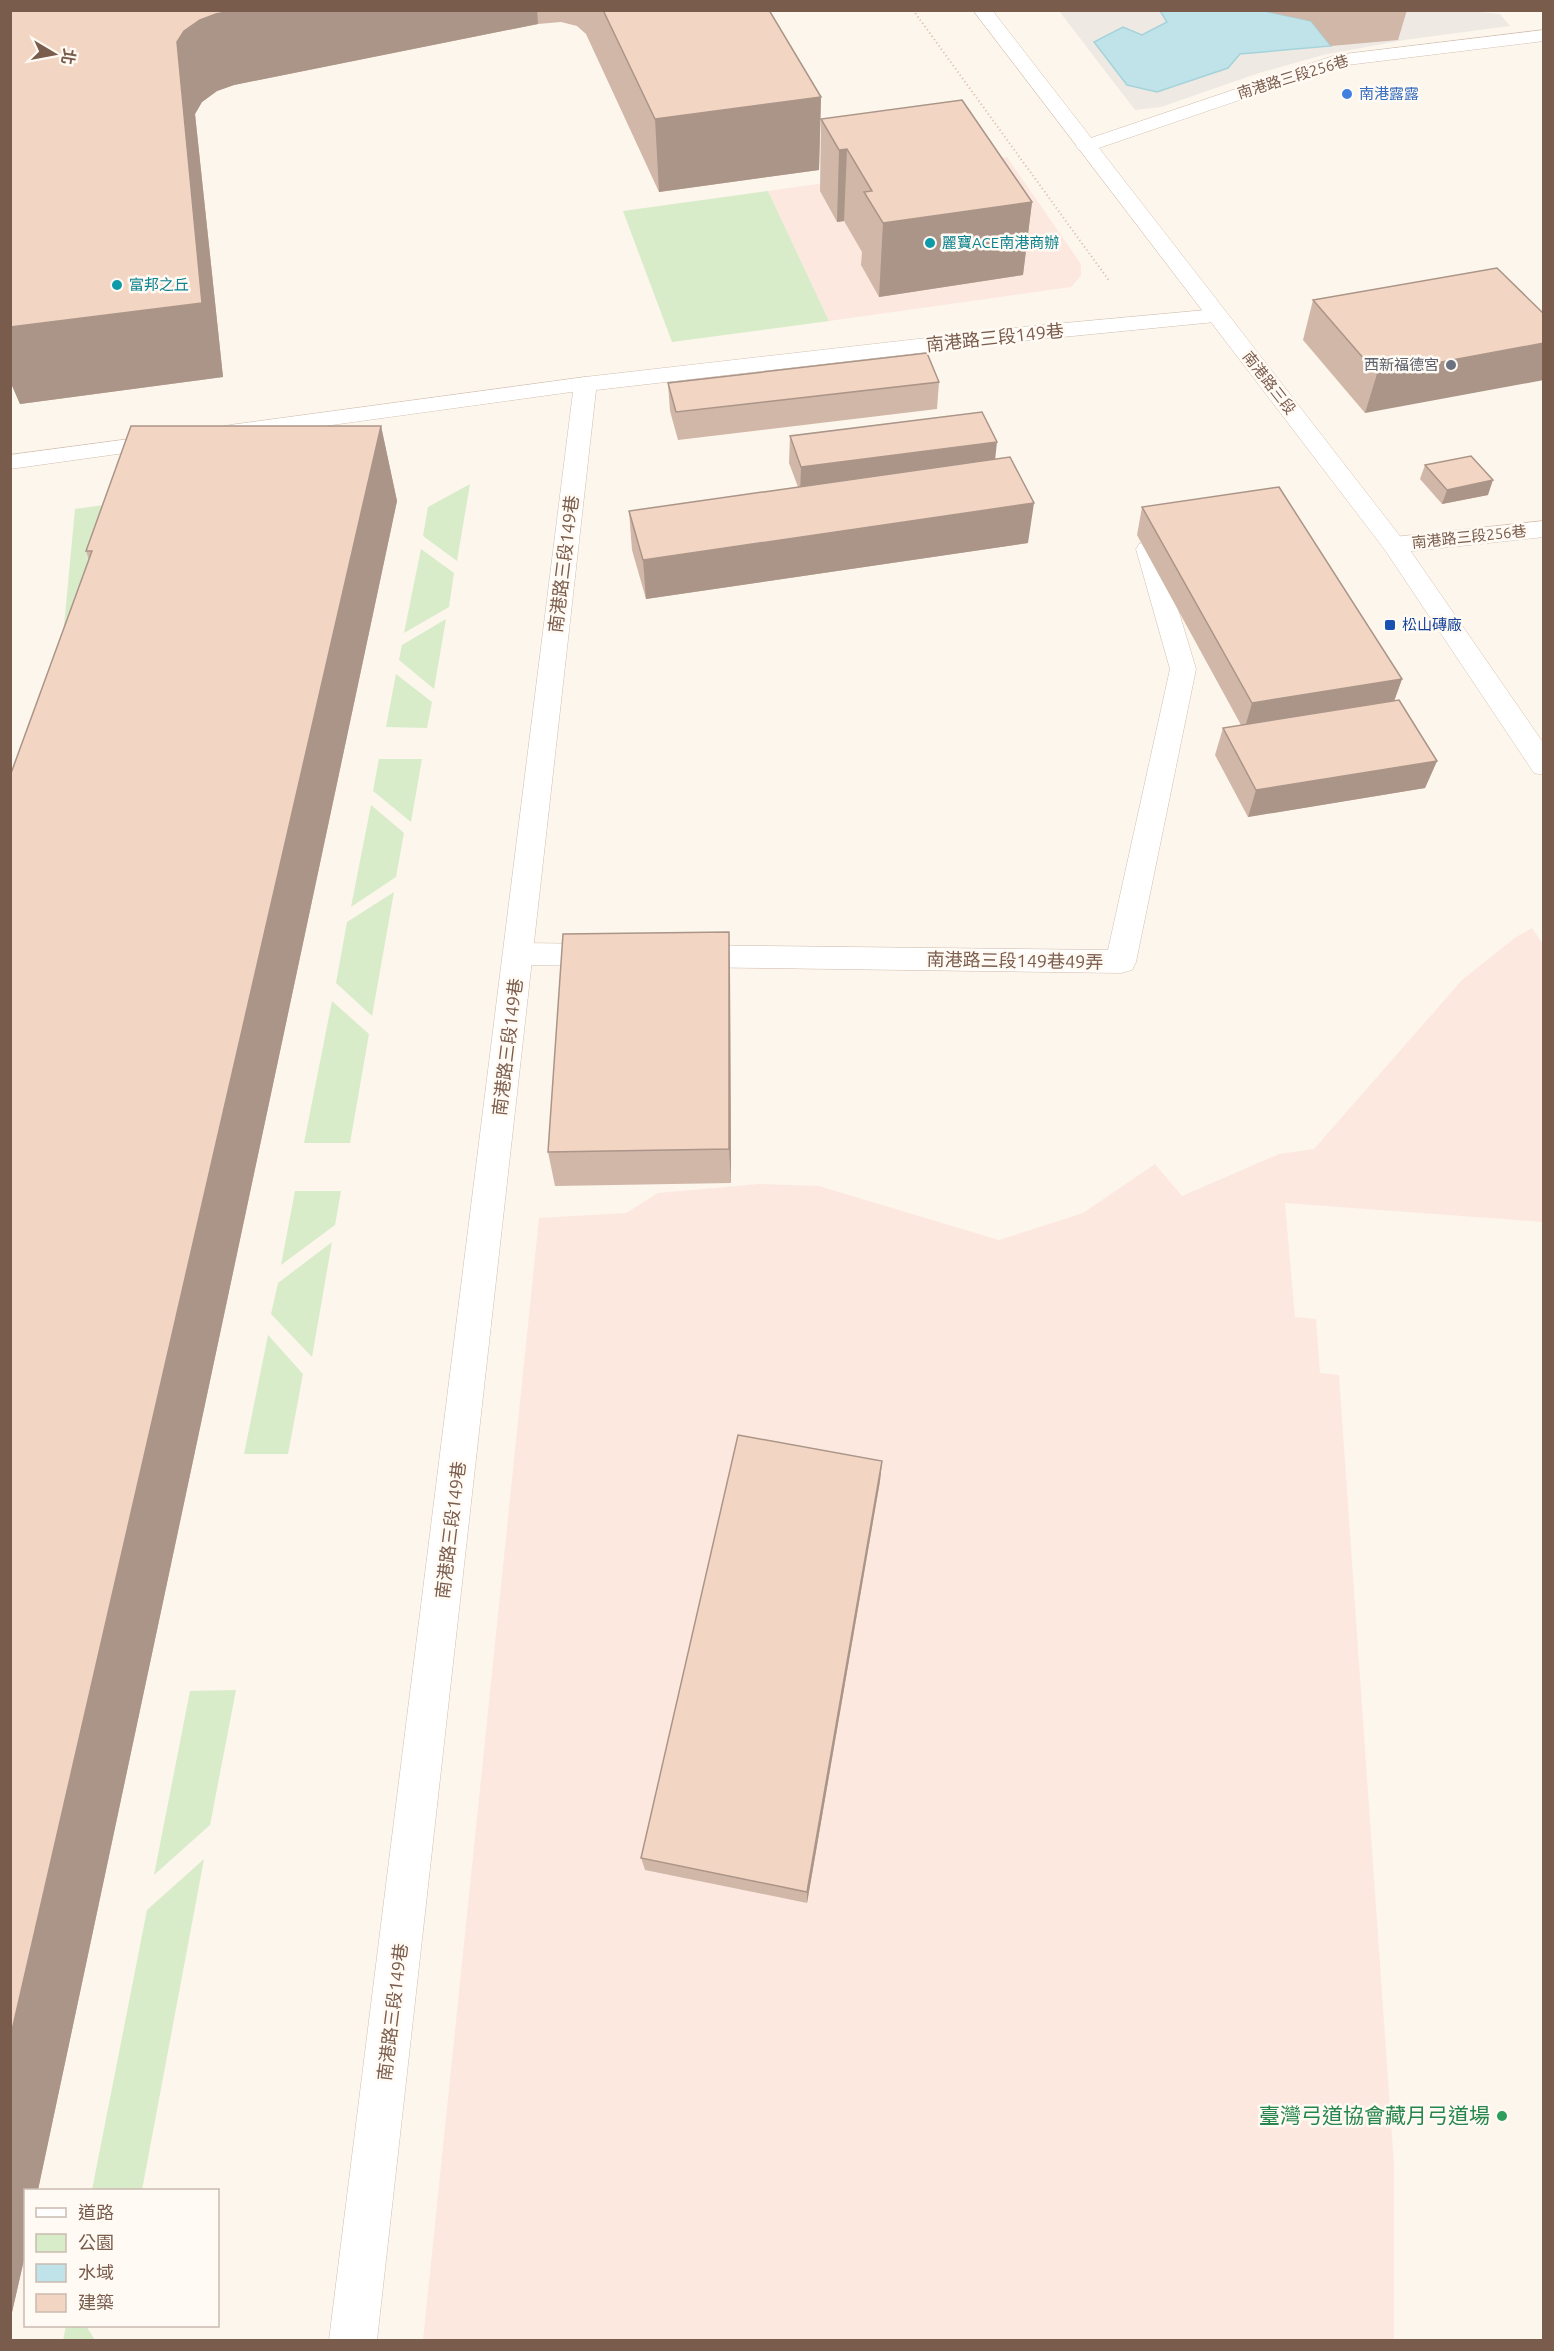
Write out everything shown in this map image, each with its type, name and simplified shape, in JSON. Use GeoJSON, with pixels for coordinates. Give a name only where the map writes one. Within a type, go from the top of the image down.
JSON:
{"type":"FeatureCollection","features":[{"type":"Feature","properties":{"kind":"street","name":"南港路三段"},"geometry":{"type":"LineString","coordinates":[[982,10],[1394,545],[1544,766]]}},
{"type":"Feature","properties":{"kind":"street","name":"南港路三段256巷"},"geometry":{"type":"LineString","coordinates":[[1086,146],[1336,61],[1544,35]]}},
{"type":"Feature","properties":{"kind":"street","name":"南港路三段149巷"},"geometry":{"type":"LineString","coordinates":[[353,2340],[585,384],[1032,333],[1217,315]]}},
{"type":"Feature","properties":{"kind":"street"},"geometry":{"type":"LineString","coordinates":[[10,462],[585,384]]}},
{"type":"Feature","properties":{"kind":"street","name":"南港路三段256巷"},"geometry":{"type":"LineString","coordinates":[[1394,545],[1544,529]]}},
{"type":"Feature","properties":{"kind":"street","name":"南港路三段149巷49弄"},"geometry":{"type":"LineString","coordinates":[[519,954],[1121,962],[1183,669],[1148,549]]}},
{"type":"Feature","properties":{"kind":"path"},"geometry":{"type":"LineString","coordinates":[[913,10],[1099,269],[1113,285]]}},
{"type":"Feature","properties":{"kind":"shaded area"},"geometry":{"type":"Polygon","coordinates":[[[1458,10],[1500,14],[1510,26],[1404,40],[1323,55],[1256,74],[1161,107],[1135,110],[1059,11],[1458,10]]]}},
{"type":"Feature","properties":{"kind":"shaded area"},"geometry":{"type":"Polygon","coordinates":[[[1007,157],[1081,264],[1081,276],[1071,287],[829,321],[768,191],[1007,157]]]}},
{"type":"Feature","properties":{"kind":"shaded area"},"geometry":{"type":"Polygon","coordinates":[[[1532,928],[1544,946],[1543,1222],[1285,1203],[1295,1317],[1316,1319],[1320,1373],[1339,1375],[1394,2165],[1394,2340],[423,2340],[539,1218],[626,1213],[658,1193],[759,1184],[819,1186],[999,1240],[1083,1213],[1155,1164],[1182,1196],[1279,1154],[1314,1149],[1462,980],[1516,937],[1532,928]]]}},
{"type":"Feature","properties":{"kind":"green space"},"geometry":{"type":"Polygon","coordinates":[[[768,191],[829,321],[672,342],[623,211],[768,191]]]}},
{"type":"Feature","properties":{"kind":"green space"},"geometry":{"type":"Polygon","coordinates":[[[470,484],[457,561],[423,536],[428,507],[470,484]]]}},
{"type":"Feature","properties":{"kind":"green space"},"geometry":{"type":"Polygon","coordinates":[[[148,499],[55,721],[75,509],[148,499]]]}},
{"type":"Feature","properties":{"kind":"green space"},"geometry":{"type":"Polygon","coordinates":[[[421,549],[454,573],[449,607],[404,633],[421,549]]]}},
{"type":"Feature","properties":{"kind":"green space"},"geometry":{"type":"Polygon","coordinates":[[[446,619],[434,689],[399,660],[402,645],[446,619]]]}},
{"type":"Feature","properties":{"kind":"green space"},"geometry":{"type":"Polygon","coordinates":[[[396,674],[432,702],[427,728],[386,727],[396,674]]]}},
{"type":"Feature","properties":{"kind":"green space"},"geometry":{"type":"Polygon","coordinates":[[[379,759],[422,759],[411,822],[373,791],[379,759]]]}},
{"type":"Feature","properties":{"kind":"green space"},"geometry":{"type":"Polygon","coordinates":[[[371,805],[404,833],[396,877],[351,907],[371,805]]]}},
{"type":"Feature","properties":{"kind":"green space"},"geometry":{"type":"Polygon","coordinates":[[[394,892],[372,1016],[336,983],[347,922],[394,892]]]}},
{"type":"Feature","properties":{"kind":"green space"},"geometry":{"type":"Polygon","coordinates":[[[332,1001],[369,1034],[350,1143],[304,1143],[332,1001]]]}},
{"type":"Feature","properties":{"kind":"green space"},"geometry":{"type":"Polygon","coordinates":[[[295,1191],[341,1191],[335,1225],[281,1265],[295,1191]]]}},
{"type":"Feature","properties":{"kind":"green space"},"geometry":{"type":"Polygon","coordinates":[[[332,1242],[312,1357],[271,1314],[278,1283],[332,1242]]]}},
{"type":"Feature","properties":{"kind":"green space"},"geometry":{"type":"Polygon","coordinates":[[[268,1335],[303,1374],[288,1454],[244,1454],[268,1335]]]}},
{"type":"Feature","properties":{"kind":"green space"},"geometry":{"type":"Polygon","coordinates":[[[236,1690],[210,1825],[154,1875],[190,1691],[236,1690]]]}},
{"type":"Feature","properties":{"kind":"green space"},"geometry":{"type":"Polygon","coordinates":[[[204,1859],[142,2189],[92,2189],[147,1910],[204,1859]]]}},
{"type":"Feature","properties":{"kind":"green space"},"geometry":{"type":"Polygon","coordinates":[[[66,2327],[87,2327],[95,2340],[63,2340],[66,2327]]]}},
{"type":"Feature","properties":{"kind":"water"},"geometry":{"type":"Polygon","coordinates":[[[1259,10],[1311,21],[1331,46],[1240,54],[1228,68],[1157,92],[1127,85],[1094,42],[1123,27],[1142,35],[1167,22],[1160,11],[1259,10]]]}},
{"type":"Feature","properties":{"kind":"building"},"geometry":{"type":"Polygon","coordinates":[[[10,10],[235,10],[200,20],[184,31],[177,42],[202,303],[10,327],[10,10]]]}},
{"type":"Feature","properties":{"kind":"building"},"geometry":{"type":"Polygon","coordinates":[[[603,10],[769,10],[821,97],[655,119],[603,10]]]}},
{"type":"Feature","properties":{"kind":"building"},"geometry":{"type":"Polygon","coordinates":[[[962,100],[1032,202],[883,223],[864,192],[872,191],[847,149],[839,150],[821,119],[962,100]]]}},
{"type":"Feature","properties":{"kind":"building"},"geometry":{"type":"Polygon","coordinates":[[[1497,268],[1544,314],[1544,343],[1377,374],[1313,300],[1497,268]]]}},
{"type":"Feature","properties":{"kind":"building"},"geometry":{"type":"Polygon","coordinates":[[[927,353],[939,382],[676,412],[668,383],[927,353]]]}},
{"type":"Feature","properties":{"kind":"building"},"geometry":{"type":"Polygon","coordinates":[[[982,412],[997,442],[801,467],[790,436],[982,412]]]}},
{"type":"Feature","properties":{"kind":"building"},"geometry":{"type":"Polygon","coordinates":[[[131,426],[381,426],[10,2039],[10,776],[92,551],[86,551],[131,426]]]}},
{"type":"Feature","properties":{"kind":"building"},"geometry":{"type":"Polygon","coordinates":[[[1471,456],[1493,480],[1447,490],[1425,465],[1471,456]]]}},
{"type":"Feature","properties":{"kind":"building"},"geometry":{"type":"Polygon","coordinates":[[[1010,457],[1034,503],[643,560],[629,511],[1010,457]]]}},
{"type":"Feature","properties":{"kind":"building"},"geometry":{"type":"Polygon","coordinates":[[[1279,487],[1402,679],[1252,703],[1142,507],[1279,487]]]}},
{"type":"Feature","properties":{"kind":"building"},"geometry":{"type":"Polygon","coordinates":[[[1399,700],[1437,761],[1256,790],[1223,728],[1399,700]]]}},
{"type":"Feature","properties":{"kind":"building"},"geometry":{"type":"Polygon","coordinates":[[[729,932],[729,1149],[548,1152],[563,934],[729,932]]]}},
{"type":"Feature","properties":{"kind":"building"},"geometry":{"type":"Polygon","coordinates":[[[738,1435],[882,1461],[807,1892],[641,1858],[738,1435]]]}},
{"type":"Feature","properties":{"kind":"place","name":"南港露露"},"geometry":{"type":"Point","coordinates":[1347,94]}},
{"type":"Feature","properties":{"kind":"place","name":"麗寶ACE南港商辦"},"geometry":{"type":"Point","coordinates":[930,243]}},
{"type":"Feature","properties":{"kind":"place","name":"富邦之丘"},"geometry":{"type":"Point","coordinates":[117,285]}},
{"type":"Feature","properties":{"kind":"place","name":"西新福德宮"},"geometry":{"type":"Point","coordinates":[1451,365]}},
{"type":"Feature","properties":{"kind":"place","name":"松山磚廠"},"geometry":{"type":"Point","coordinates":[1390,625]}},
{"type":"Feature","properties":{"kind":"place","name":"臺灣弓道協會藏月弓道場"},"geometry":{"type":"Point","coordinates":[1502,2116]}}]}
